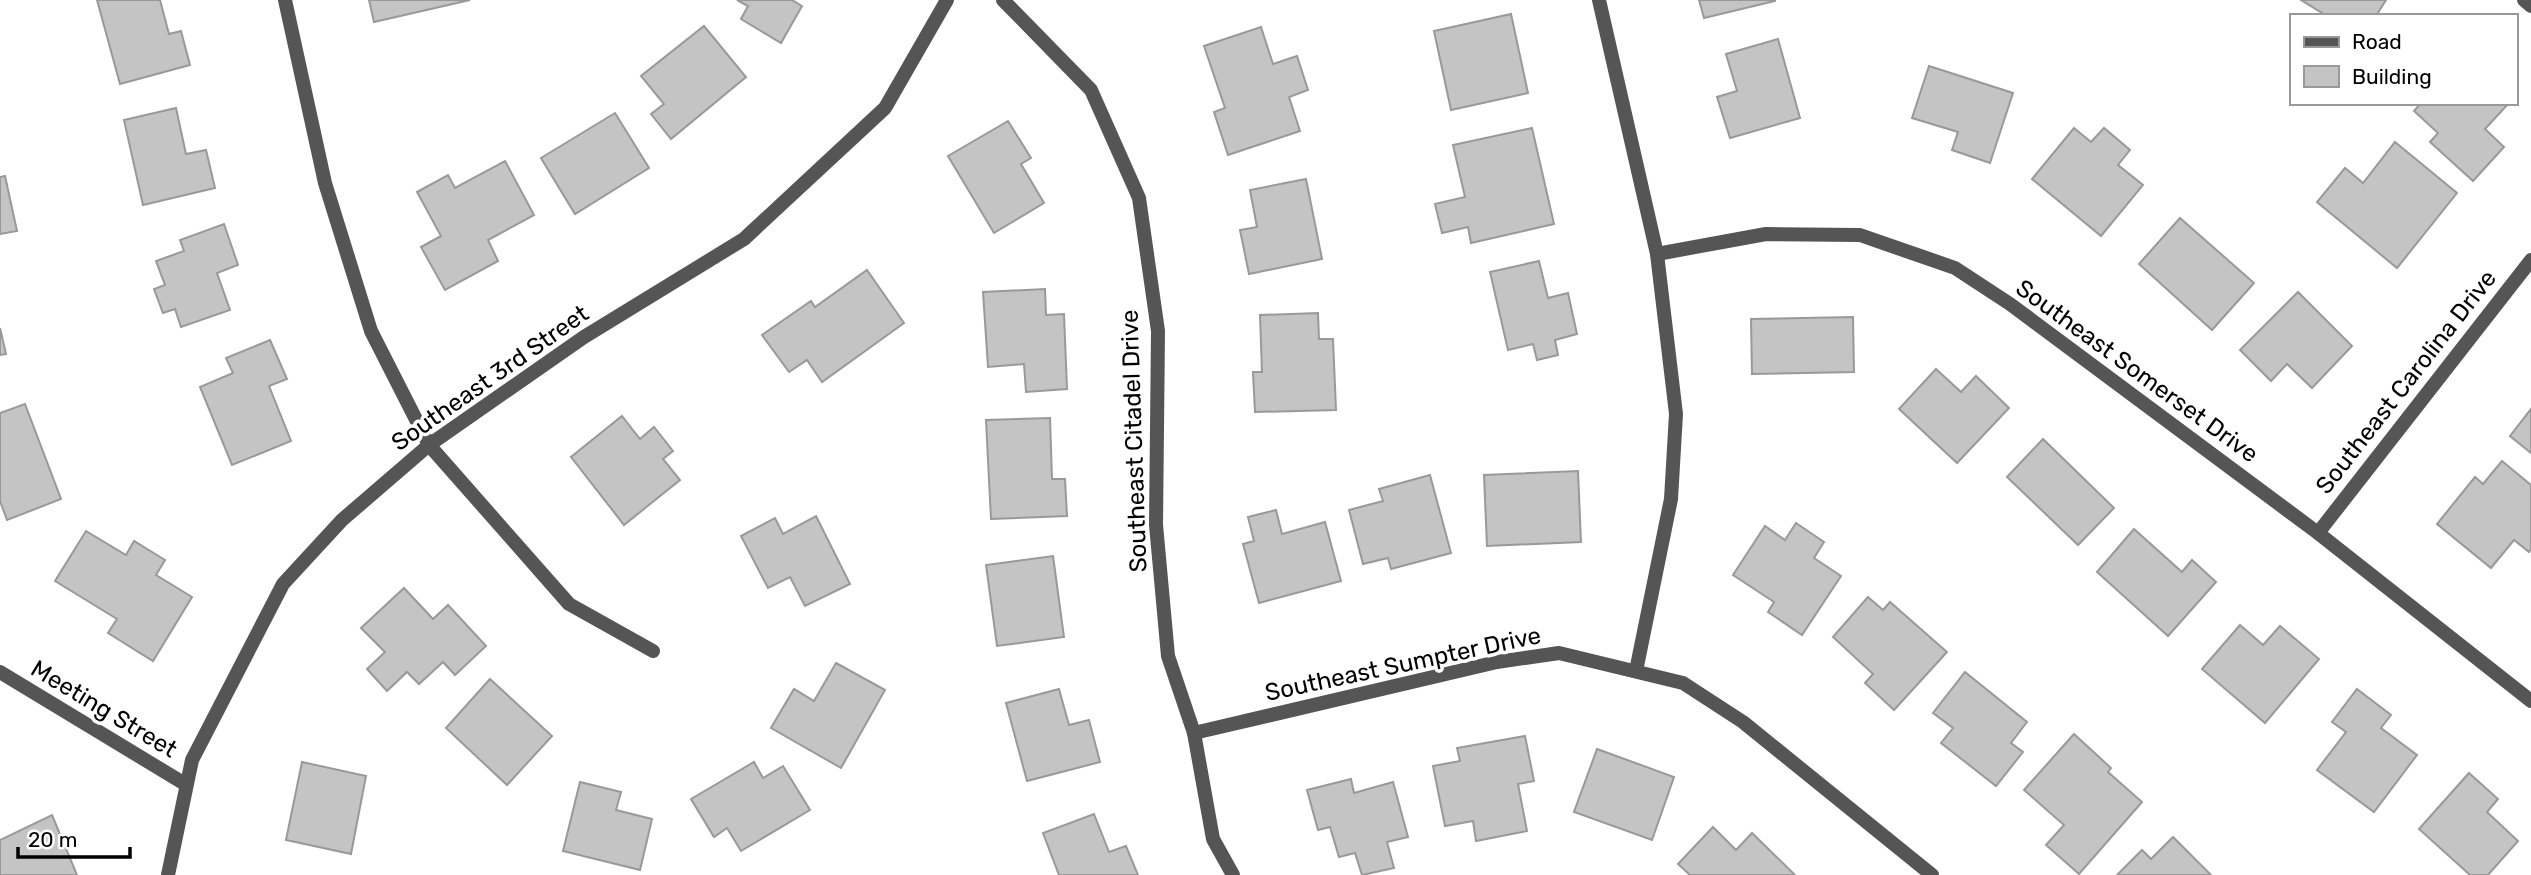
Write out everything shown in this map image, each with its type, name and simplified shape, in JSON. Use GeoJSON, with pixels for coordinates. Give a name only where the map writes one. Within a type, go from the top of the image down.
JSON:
{"type":"FeatureCollection","features":[{"type":"Feature","properties":{"kind":"street"},"geometry":{"type":"LineString","coordinates":[[285,0],[325,183],[371,331],[429,445],[569,604],[653,651]]}},
{"type":"Feature","properties":{"kind":"street","name":"Southeast 3rd Street"},"geometry":{"type":"LineString","coordinates":[[168,875],[192,760],[283,584],[342,520],[429,445],[584,337],[744,239],[885,107],[947,0]]}},
{"type":"Feature","properties":{"kind":"street","name":"Southeast Citadel Drive"},"geometry":{"type":"LineString","coordinates":[[1003,0],[1091,90],[1139,198],[1158,331],[1156,525],[1168,656],[1194,733],[1213,839],[1233,875]]}},
{"type":"Feature","properties":{"kind":"street"},"geometry":{"type":"LineString","coordinates":[[1599,0],[1657,254],[1676,414],[1671,499],[1636,671]]}},
{"type":"Feature","properties":{"kind":"street"},"geometry":{"type":"LineString","coordinates":[[2524,0],[2531,6]]}},
{"type":"Feature","properties":{"kind":"street","name":"Southeast Somerset Drive"},"geometry":{"type":"LineString","coordinates":[[1657,254],[1766,234],[1860,235],[1955,268],[2010,304],[2318,533],[2531,701]]}},
{"type":"Feature","properties":{"kind":"street","name":"Southeast Carolina Drive"},"geometry":{"type":"LineString","coordinates":[[2318,533],[2531,260]]}},
{"type":"Feature","properties":{"kind":"street","name":"Southeast Sumpter Drive"},"geometry":{"type":"LineString","coordinates":[[1194,733],[1497,662],[1559,653],[1683,683],[1743,722],[1932,875]]}},
{"type":"Feature","properties":{"kind":"street","name":"Meeting Street"},"geometry":{"type":"LineString","coordinates":[[0,673],[185,784]]}},
{"type":"Feature","properties":{"kind":"building"},"geometry":{"type":"Polygon","coordinates":[[[97,0],[160,0],[169,34],[181,31],[190,65],[120,84],[97,0]]]}},
{"type":"Feature","properties":{"kind":"building"},"geometry":{"type":"Polygon","coordinates":[[[369,0],[470,0],[374,22],[369,0]]]}},
{"type":"Feature","properties":{"kind":"building"},"geometry":{"type":"Polygon","coordinates":[[[737,0],[792,0],[802,6],[781,43],[741,19],[748,6],[737,0]]]}},
{"type":"Feature","properties":{"kind":"building"},"geometry":{"type":"Polygon","coordinates":[[[1699,0],[1775,0],[1775,1],[1704,18],[1699,0]]]}},
{"type":"Feature","properties":{"kind":"building"},"geometry":{"type":"Polygon","coordinates":[[[2301,0],[2386,0],[2377,14],[2324,14],[2301,0]]]}},
{"type":"Feature","properties":{"kind":"building"},"geometry":{"type":"Polygon","coordinates":[[[1511,14],[1528,93],[1451,110],[1434,31],[1511,14]]]}},
{"type":"Feature","properties":{"kind":"building"},"geometry":{"type":"Polygon","coordinates":[[[704,26],[746,77],[671,139],[651,114],[664,104],[641,76],[704,26]]]}},
{"type":"Feature","properties":{"kind":"building"},"geometry":{"type":"Polygon","coordinates":[[[1261,27],[1273,64],[1297,56],[1308,90],[1289,97],[1300,131],[1228,155],[1214,112],[1225,108],[1204,46],[1261,27]]]}},
{"type":"Feature","properties":{"kind":"building"},"geometry":{"type":"Polygon","coordinates":[[[1778,39],[1800,118],[1730,138],[1717,97],[1737,91],[1726,54],[1778,39]]]}},
{"type":"Feature","properties":{"kind":"building"},"geometry":{"type":"Polygon","coordinates":[[[1929,66],[2013,93],[1990,163],[1952,150],[1958,132],[1912,118],[1929,66]]]}},
{"type":"Feature","properties":{"kind":"building"},"geometry":{"type":"Polygon","coordinates":[[[2419,105],[2507,105],[2485,129],[2504,147],[2473,181],[2430,142],[2438,133],[2414,111],[2419,105]]]}},
{"type":"Feature","properties":{"kind":"building"},"geometry":{"type":"Polygon","coordinates":[[[176,108],[186,154],[206,150],[215,188],[143,205],[124,120],[176,108]]]}},
{"type":"Feature","properties":{"kind":"building"},"geometry":{"type":"Polygon","coordinates":[[[615,113],[649,168],[575,214],[541,158],[615,113]]]}},
{"type":"Feature","properties":{"kind":"building"},"geometry":{"type":"Polygon","coordinates":[[[1008,121],[1031,158],[1021,164],[1044,203],[994,233],[948,156],[1008,121]]]}},
{"type":"Feature","properties":{"kind":"building"},"geometry":{"type":"Polygon","coordinates":[[[1532,128],[1554,224],[1471,243],[1468,227],[1442,233],[1435,204],[1465,197],[1453,145],[1532,128]]]}},
{"type":"Feature","properties":{"kind":"building"},"geometry":{"type":"Polygon","coordinates":[[[2074,128],[2091,142],[2104,128],[2130,150],[2118,165],[2143,185],[2101,236],[2032,179],[2074,128]]]}},
{"type":"Feature","properties":{"kind":"building"},"geometry":{"type":"Polygon","coordinates":[[[2395,142],[2457,193],[2397,268],[2317,202],[2345,168],[2363,183],[2395,142]]]}},
{"type":"Feature","properties":{"kind":"building"},"geometry":{"type":"Polygon","coordinates":[[[505,161],[534,215],[488,240],[498,261],[445,290],[421,247],[441,236],[417,192],[448,175],[455,188],[505,161]]]}},
{"type":"Feature","properties":{"kind":"building"},"geometry":{"type":"Polygon","coordinates":[[[5,176],[17,231],[0,234],[0,177],[5,176]]]}},
{"type":"Feature","properties":{"kind":"building"},"geometry":{"type":"Polygon","coordinates":[[[1306,179],[1322,259],[1249,274],[1240,230],[1257,227],[1250,190],[1306,179]]]}},
{"type":"Feature","properties":{"kind":"building"},"geometry":{"type":"Polygon","coordinates":[[[2180,218],[2254,283],[2212,330],[2139,264],[2180,218]]]}},
{"type":"Feature","properties":{"kind":"building"},"geometry":{"type":"Polygon","coordinates":[[[224,224],[238,265],[217,273],[230,310],[181,327],[175,309],[163,313],[154,289],[165,285],[156,261],[184,251],[180,240],[224,224]]]}},
{"type":"Feature","properties":{"kind":"building"},"geometry":{"type":"Polygon","coordinates":[[[1539,261],[1548,298],[1568,293],[1577,334],[1555,340],[1558,355],[1537,360],[1533,344],[1508,350],[1490,272],[1539,261]]]}},
{"type":"Feature","properties":{"kind":"building"},"geometry":{"type":"Polygon","coordinates":[[[867,270],[904,323],[822,382],[807,360],[789,372],[762,335],[811,301],[815,307],[867,270]]]}},
{"type":"Feature","properties":{"kind":"building"},"geometry":{"type":"Polygon","coordinates":[[[1045,289],[1046,315],[1064,314],[1067,389],[1026,392],[1024,364],[988,367],[983,292],[1045,289]]]}},
{"type":"Feature","properties":{"kind":"building"},"geometry":{"type":"Polygon","coordinates":[[[2298,292],[2352,346],[2312,388],[2287,364],[2271,381],[2240,350],[2298,292]]]}},
{"type":"Feature","properties":{"kind":"building"},"geometry":{"type":"Polygon","coordinates":[[[1318,313],[1319,339],[1333,339],[1336,410],[1255,412],[1253,372],[1262,372],[1260,315],[1318,313]]]}},
{"type":"Feature","properties":{"kind":"building"},"geometry":{"type":"Polygon","coordinates":[[[1853,317],[1854,372],[1752,374],[1751,319],[1853,317]]]}},
{"type":"Feature","properties":{"kind":"building"},"geometry":{"type":"Polygon","coordinates":[[[0,328],[6,354],[0,355],[0,328]]]}},
{"type":"Feature","properties":{"kind":"building"},"geometry":{"type":"Polygon","coordinates":[[[270,340],[287,379],[269,386],[291,441],[232,465],[200,387],[233,373],[226,358],[270,340]]]}},
{"type":"Feature","properties":{"kind":"building"},"geometry":{"type":"Polygon","coordinates":[[[1936,369],[1961,392],[1976,376],[2009,408],[1957,463],[1899,409],[1936,369]]]}},
{"type":"Feature","properties":{"kind":"building"},"geometry":{"type":"Polygon","coordinates":[[[25,404],[61,499],[7,520],[0,501],[0,413],[25,404]]]}},
{"type":"Feature","properties":{"kind":"building"},"geometry":{"type":"Polygon","coordinates":[[[2531,409],[2531,453],[2510,436],[2531,409]]]}},
{"type":"Feature","properties":{"kind":"building"},"geometry":{"type":"Polygon","coordinates":[[[622,416],[640,439],[654,427],[673,451],[663,459],[680,480],[624,525],[571,457],[622,416]]]}},
{"type":"Feature","properties":{"kind":"building"},"geometry":{"type":"Polygon","coordinates":[[[1050,418],[1052,479],[1065,479],[1067,516],[991,519],[986,420],[1050,418]]]}},
{"type":"Feature","properties":{"kind":"building"},"geometry":{"type":"Polygon","coordinates":[[[2043,439],[2114,508],[2078,545],[2007,477],[2043,439]]]}},
{"type":"Feature","properties":{"kind":"building"},"geometry":{"type":"Polygon","coordinates":[[[2502,461],[2531,485],[2531,549],[2529,552],[2514,540],[2491,568],[2437,524],[2475,477],[2483,484],[2502,461]]]}},
{"type":"Feature","properties":{"kind":"building"},"geometry":{"type":"Polygon","coordinates":[[[1578,471],[1581,542],[1487,546],[1484,475],[1578,471]]]}},
{"type":"Feature","properties":{"kind":"building"},"geometry":{"type":"Polygon","coordinates":[[[1430,475],[1451,553],[1391,569],[1388,558],[1363,564],[1349,510],[1383,501],[1379,489],[1430,475]]]}},
{"type":"Feature","properties":{"kind":"building"},"geometry":{"type":"Polygon","coordinates":[[[1276,510],[1282,534],[1325,522],[1341,581],[1259,603],[1243,544],[1254,541],[1248,517],[1276,510]]]}},
{"type":"Feature","properties":{"kind":"building"},"geometry":{"type":"Polygon","coordinates":[[[816,516],[850,584],[805,606],[790,577],[768,588],[741,536],[775,518],[783,534],[816,516]]]}},
{"type":"Feature","properties":{"kind":"building"},"geometry":{"type":"Polygon","coordinates":[[[1796,523],[1824,542],[1814,558],[1841,576],[1802,635],[1768,612],[1774,602],[1733,575],[1765,526],[1785,540],[1796,523]]]}},
{"type":"Feature","properties":{"kind":"building"},"geometry":{"type":"Polygon","coordinates":[[[2134,529],[2182,572],[2192,560],[2216,582],[2168,636],[2097,572],[2134,529]]]}},
{"type":"Feature","properties":{"kind":"building"},"geometry":{"type":"Polygon","coordinates":[[[86,531],[126,555],[134,541],[165,560],[156,575],[192,597],[153,661],[108,633],[117,619],[55,581],[86,531]]]}},
{"type":"Feature","properties":{"kind":"building"},"geometry":{"type":"Polygon","coordinates":[[[1053,556],[1064,637],[997,646],[986,565],[1053,556]]]}},
{"type":"Feature","properties":{"kind":"building"},"geometry":{"type":"Polygon","coordinates":[[[404,588],[433,619],[448,605],[486,646],[455,675],[443,662],[419,684],[407,672],[387,691],[367,669],[385,652],[361,628],[404,588]]]}},
{"type":"Feature","properties":{"kind":"building"},"geometry":{"type":"Polygon","coordinates":[[[1868,597],[1883,610],[1890,602],[1947,652],[1894,710],[1865,683],[1873,674],[1833,637],[1868,597]]]}},
{"type":"Feature","properties":{"kind":"building"},"geometry":{"type":"Polygon","coordinates":[[[2240,625],[2263,645],[2280,626],[2319,659],[2265,723],[2202,669],[2240,625]]]}},
{"type":"Feature","properties":{"kind":"building"},"geometry":{"type":"Polygon","coordinates":[[[836,663],[885,690],[841,768],[771,728],[794,689],[814,701],[836,663]]]}},
{"type":"Feature","properties":{"kind":"building"},"geometry":{"type":"Polygon","coordinates":[[[1965,672],[2027,722],[2011,743],[2023,752],[1996,786],[1941,743],[1953,728],[1933,713],[1965,672]]]}},
{"type":"Feature","properties":{"kind":"building"},"geometry":{"type":"Polygon","coordinates":[[[490,679],[552,736],[507,785],[446,728],[490,679]]]}},
{"type":"Feature","properties":{"kind":"building"},"geometry":{"type":"Polygon","coordinates":[[[1059,689],[1069,725],[1089,720],[1100,762],[1027,781],[1006,703],[1059,689]]]}},
{"type":"Feature","properties":{"kind":"building"},"geometry":{"type":"Polygon","coordinates":[[[2357,689],[2391,715],[2381,728],[2417,755],[2374,812],[2317,770],[2346,732],[2332,722],[2357,689]]]}},
{"type":"Feature","properties":{"kind":"building"},"geometry":{"type":"Polygon","coordinates":[[[2074,734],[2111,768],[2108,772],[2142,802],[2079,874],[2046,845],[2064,825],[2024,790],[2074,734]]]}},
{"type":"Feature","properties":{"kind":"building"},"geometry":{"type":"Polygon","coordinates":[[[1525,736],[1534,781],[1518,784],[1527,831],[1476,841],[1473,821],[1445,826],[1433,766],[1460,761],[1457,748],[1525,736]]]}},
{"type":"Feature","properties":{"kind":"building"},"geometry":{"type":"Polygon","coordinates":[[[1597,749],[1674,777],[1652,840],[1574,812],[1597,749]]]}},
{"type":"Feature","properties":{"kind":"building"},"geometry":{"type":"Polygon","coordinates":[[[302,762],[366,776],[351,854],[286,840],[302,762]]]}},
{"type":"Feature","properties":{"kind":"building"},"geometry":{"type":"Polygon","coordinates":[[[754,762],[763,778],[783,766],[810,810],[741,851],[727,828],[714,837],[691,799],[754,762]]]}},
{"type":"Feature","properties":{"kind":"building"},"geometry":{"type":"Polygon","coordinates":[[[2469,773],[2498,799],[2487,812],[2518,841],[2488,875],[2470,875],[2419,829],[2469,773]]]}},
{"type":"Feature","properties":{"kind":"building"},"geometry":{"type":"Polygon","coordinates":[[[1351,779],[1354,793],[1393,782],[1408,837],[1387,842],[1394,868],[1362,875],[1355,853],[1339,857],[1330,827],[1318,830],[1307,790],[1351,779]]]}},
{"type":"Feature","properties":{"kind":"building"},"geometry":{"type":"Polygon","coordinates":[[[580,782],[621,792],[616,810],[652,819],[640,870],[563,851],[580,782]]]}},
{"type":"Feature","properties":{"kind":"building"},"geometry":{"type":"Polygon","coordinates":[[[1094,814],[1109,852],[1126,846],[1138,875],[1059,875],[1043,833],[1094,814]]]}},
{"type":"Feature","properties":{"kind":"building"},"geometry":{"type":"Polygon","coordinates":[[[52,815],[77,875],[0,875],[0,840],[52,815]]]}},
{"type":"Feature","properties":{"kind":"building"},"geometry":{"type":"Polygon","coordinates":[[[1713,827],[1736,850],[1752,833],[1795,875],[1690,875],[1678,864],[1713,827]]]}},
{"type":"Feature","properties":{"kind":"building"},"geometry":{"type":"Polygon","coordinates":[[[2173,837],[2211,875],[2117,875],[2142,850],[2151,859],[2173,837]]]}}]}
